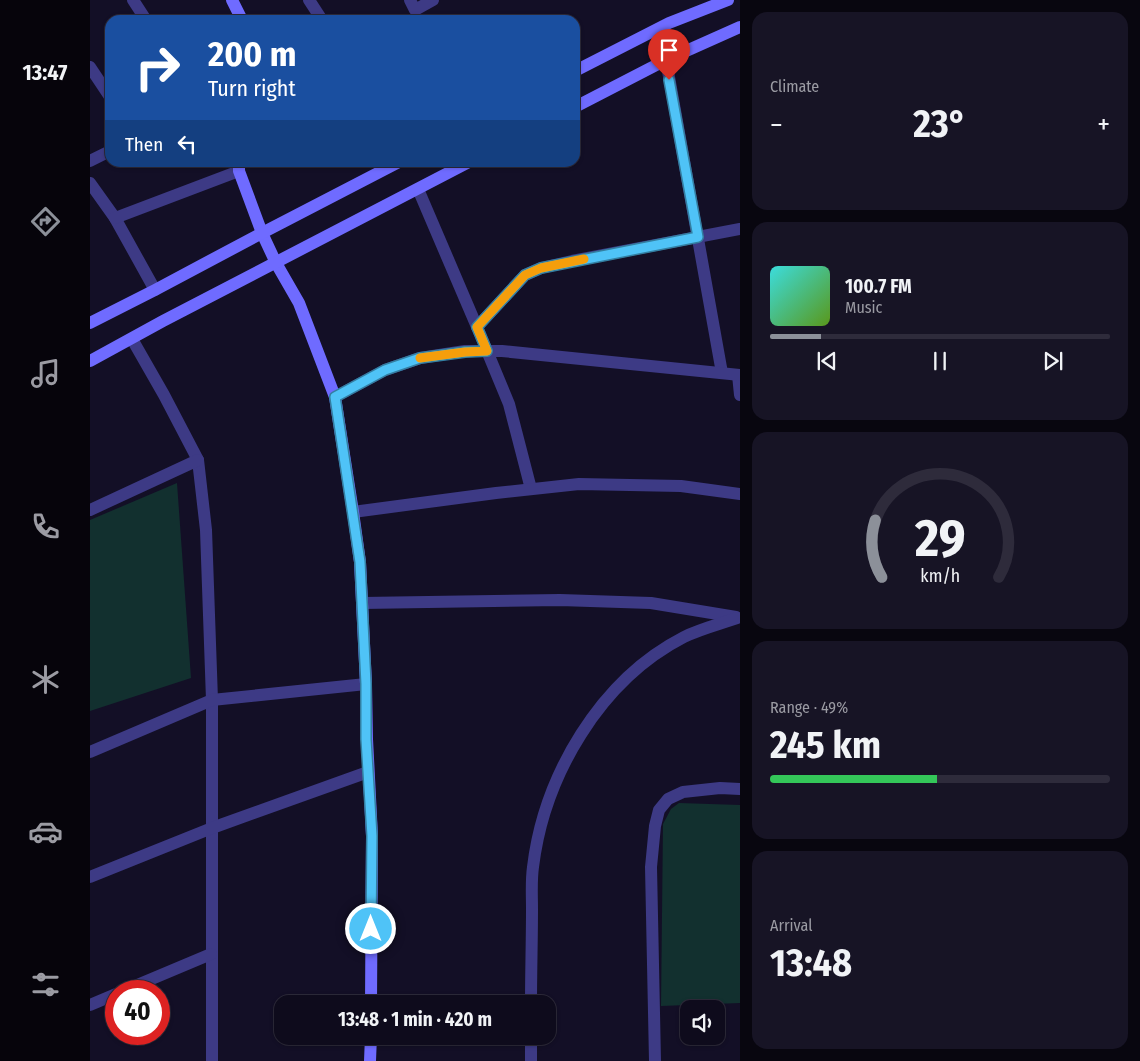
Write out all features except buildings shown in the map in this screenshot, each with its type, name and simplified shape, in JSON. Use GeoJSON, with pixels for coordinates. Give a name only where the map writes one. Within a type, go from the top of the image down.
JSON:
{"type":"FeatureCollection","features":[{"type":"Feature","properties":{"kind":"main road"},"geometry":{"type":"LineString","coordinates":[[232,0],[240,15]]}},
{"type":"Feature","properties":{"kind":"main road"},"geometry":{"type":"LineString","coordinates":[[580,69],[669,23],[712,3],[728,0]]}},
{"type":"Feature","properties":{"kind":"main road"},"geometry":{"type":"LineString","coordinates":[[580,104],[666,60],[740,28]]}},
{"type":"Feature","properties":{"kind":"main road"},"geometry":{"type":"LineString","coordinates":[[239,167],[262,233],[276,263],[299,303],[335,397],[360,562],[366,684],[366,739],[372,836],[371,995]]}},
{"type":"Feature","properties":{"kind":"main road"},"geometry":{"type":"LineString","coordinates":[[91,320],[155,290],[389,167]]}},
{"type":"Feature","properties":{"kind":"main road"},"geometry":{"type":"LineString","coordinates":[[90,361],[460,167]]}},
{"type":"Feature","properties":{"kind":"main road"},"geometry":{"type":"LineString","coordinates":[[370,1045],[370,1061]]}},
{"type":"Feature","properties":{"kind":"street"},"geometry":{"type":"LineString","coordinates":[[133,0],[143,15]]}},
{"type":"Feature","properties":{"kind":"street"},"geometry":{"type":"LineString","coordinates":[[309,0],[319,15]]}},
{"type":"Feature","properties":{"kind":"street"},"geometry":{"type":"LineString","coordinates":[[410,0],[415,10],[434,0]]}},
{"type":"Feature","properties":{"kind":"street"},"geometry":{"type":"LineString","coordinates":[[666,60],[722,373]]}},
{"type":"Feature","properties":{"kind":"street"},"geometry":{"type":"LineString","coordinates":[[90,67],[105,90]]}},
{"type":"Feature","properties":{"kind":"street"},"geometry":{"type":"LineString","coordinates":[[90,162],[105,154]]}},
{"type":"Feature","properties":{"kind":"street"},"geometry":{"type":"LineString","coordinates":[[114,218],[239,167]]}},
{"type":"Feature","properties":{"kind":"street"},"geometry":{"type":"LineString","coordinates":[[90,183],[114,218],[155,290]]}},
{"type":"Feature","properties":{"kind":"street"},"geometry":{"type":"LineString","coordinates":[[418,189],[509,404],[531,489]]}},
{"type":"Feature","properties":{"kind":"street"},"geometry":{"type":"LineString","coordinates":[[477,327],[525,275],[541,268],[740,229]]}},
{"type":"Feature","properties":{"kind":"street"},"geometry":{"type":"LineString","coordinates":[[132,339],[198,460],[206,530],[212,700],[212,1061]]}},
{"type":"Feature","properties":{"kind":"street"},"geometry":{"type":"LineString","coordinates":[[335,397],[385,370],[420,358],[487,351],[739,375],[740,395]]}},
{"type":"Feature","properties":{"kind":"street"},"geometry":{"type":"LineString","coordinates":[[90,510],[198,460]]}},
{"type":"Feature","properties":{"kind":"street"},"geometry":{"type":"LineString","coordinates":[[353,512],[579,484],[672,486],[740,494]]}},
{"type":"Feature","properties":{"kind":"street"},"geometry":{"type":"LineString","coordinates":[[362,603],[560,600],[651,603],[739,618]]}},
{"type":"Feature","properties":{"kind":"street"},"geometry":{"type":"LineString","coordinates":[[531,995],[533,869],[538,834],[550,797],[564,764],[583,731],[601,706],[619,686],[651,657],[684,637],[739,618]]}},
{"type":"Feature","properties":{"kind":"street"},"geometry":{"type":"LineString","coordinates":[[90,752],[212,700],[366,684]]}},
{"type":"Feature","properties":{"kind":"street"},"geometry":{"type":"LineString","coordinates":[[90,877],[212,828],[368,772]]}},
{"type":"Feature","properties":{"kind":"street"},"geometry":{"type":"LineString","coordinates":[[655,1061],[651,867],[655,826],[659,810],[668,799],[683,792],[720,788],[740,789]]}},
{"type":"Feature","properties":{"kind":"street"},"geometry":{"type":"LineString","coordinates":[[149,980],[211,954]]}},
{"type":"Feature","properties":{"kind":"street"},"geometry":{"type":"LineString","coordinates":[[90,1005],[105,999]]}},
{"type":"Feature","properties":{"kind":"street"},"geometry":{"type":"LineString","coordinates":[[531,1045],[531,1061]]}},
{"type":"Feature","properties":{"kind":"green space"},"geometry":{"type":"Polygon","coordinates":[[[177,483],[191,678],[90,711],[90,520],[177,483]]]}},
{"type":"Feature","properties":{"kind":"green space"},"geometry":{"type":"Polygon","coordinates":[[[679,803],[740,805],[740,1003],[725,1004],[725,1000],[680,1000],[680,1005],[661,1006],[663,824],[671,809],[679,803]]]}},
{"type":"Feature","properties":{"kind":"slow traffic"},"geometry":{"type":"LineString","coordinates":[[420,358],[487,351],[477,327],[525,275],[541,268],[584,259]]}},
{"type":"Feature","properties":{"kind":"route"},"geometry":{"type":"LineString","coordinates":[[371,929],[372,836],[366,739],[366,684],[360,562],[335,397],[385,370],[420,358],[487,351],[477,327],[525,275],[541,268],[572,261],[698,237],[669,80]]}}]}
